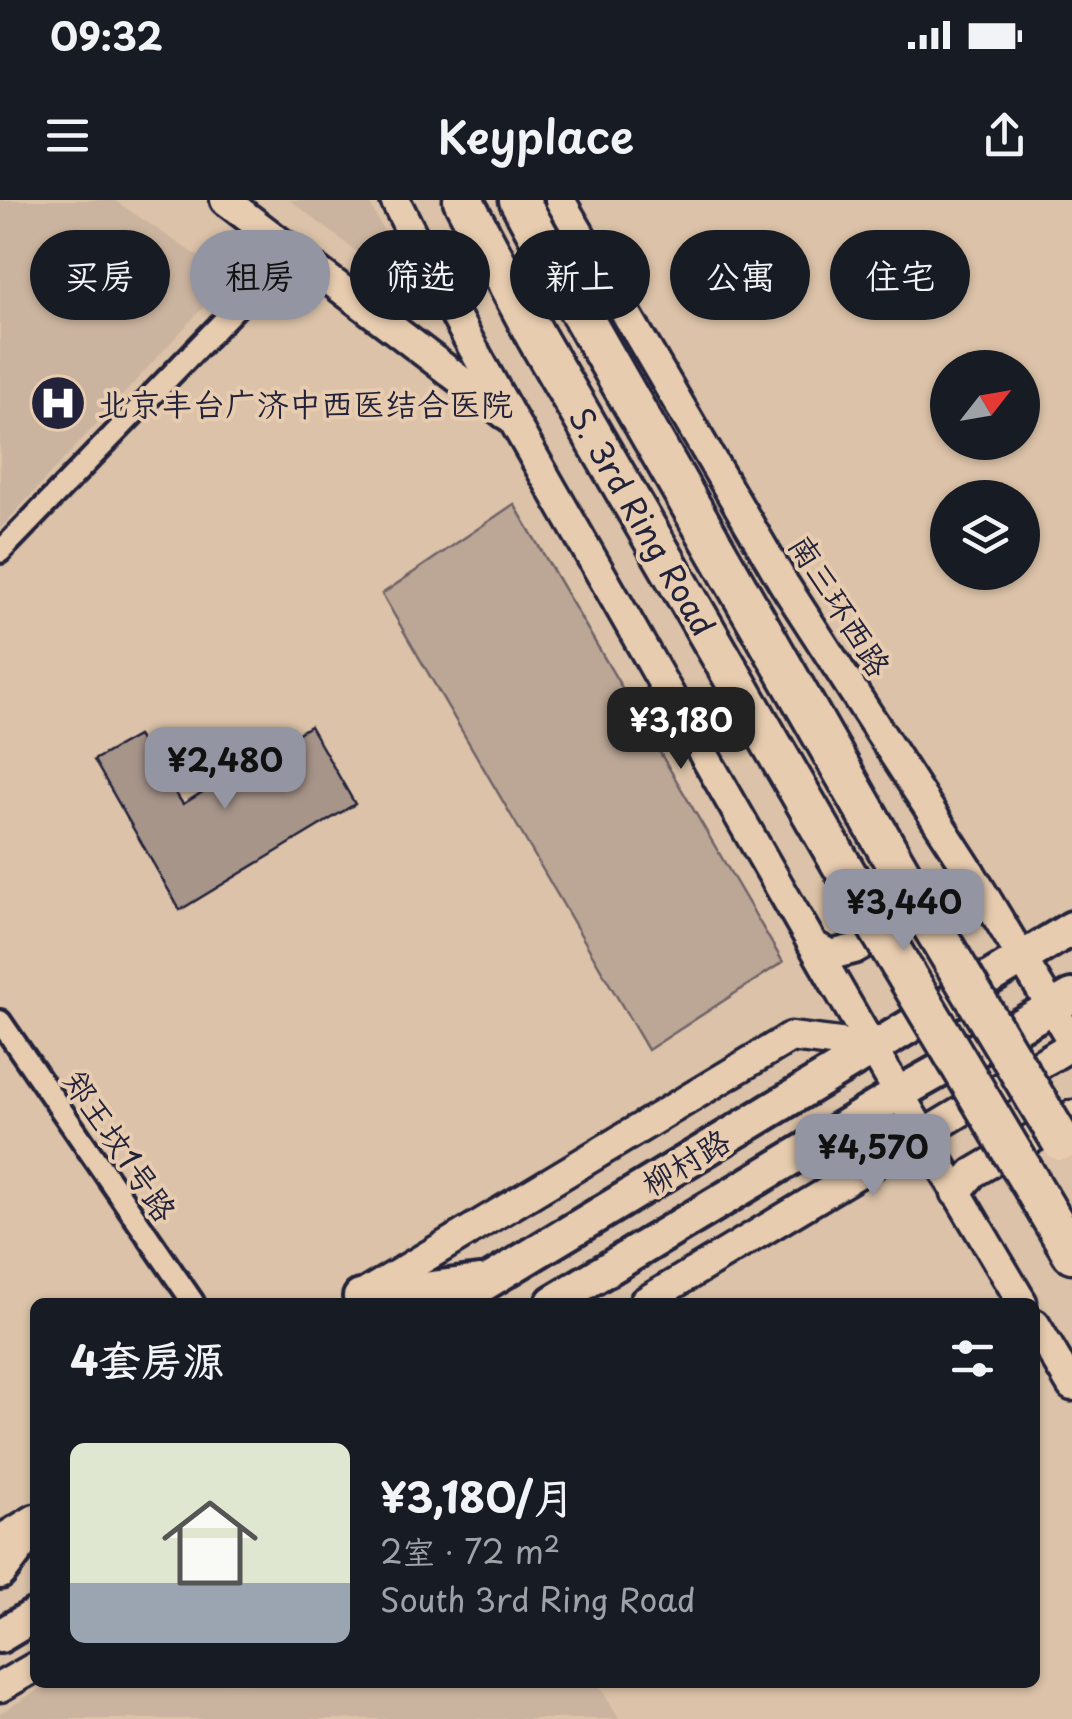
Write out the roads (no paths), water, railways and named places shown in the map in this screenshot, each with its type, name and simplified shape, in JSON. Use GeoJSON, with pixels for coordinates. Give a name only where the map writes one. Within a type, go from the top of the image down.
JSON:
{"type":"FeatureCollection","features":[{"type":"Feature","properties":{"kind":"highway","name":"S. 3rd Ring Road"},"geometry":{"type":"LineString","coordinates":[[463,200],[536,336],[874,921],[1072,1253]]}},
{"type":"Feature","properties":{"kind":"highway","name":"S. 3rd Ring Road"},"geometry":{"type":"LineString","coordinates":[[520,200],[573,300],[914,896],[1068,1138]]}},
{"type":"Feature","properties":{"kind":"main road","name":"柳村路"},"geometry":{"type":"LineString","coordinates":[[460,1298],[1072,928]]}},
{"type":"Feature","properties":{"kind":"main road"},"geometry":{"type":"LineString","coordinates":[[559,1298],[898,1094],[1062,1002]]}},
{"type":"Feature","properties":{"kind":"main road"},"geometry":{"type":"LineString","coordinates":[[369,1298],[488,1281]]}},
{"type":"Feature","properties":{"kind":"main road"},"geometry":{"type":"LineString","coordinates":[[0,1576],[30,1530]]}},
{"type":"Feature","properties":{"kind":"main road"},"geometry":{"type":"LineString","coordinates":[[0,1576],[30,1561]]}},
{"type":"Feature","properties":{"kind":"main road"},"geometry":{"type":"LineString","coordinates":[[0,1636],[30,1618]]}},
{"type":"Feature","properties":{"kind":"street"},"geometry":{"type":"LineString","coordinates":[[225,200],[265,230]]}},
{"type":"Feature","properties":{"kind":"street"},"geometry":{"type":"LineString","coordinates":[[395,200],[514,422],[922,1136],[1020,1298]]}},
{"type":"Feature","properties":{"kind":"street","name":"南三环西路"},"geometry":{"type":"LineString","coordinates":[[560,200],[784,584],[1023,958],[1062,1002],[1072,1043]]}},
{"type":"Feature","properties":{"kind":"street"},"geometry":{"type":"LineString","coordinates":[[330,280],[514,422]]}},
{"type":"Feature","properties":{"kind":"street"},"geometry":{"type":"LineString","coordinates":[[0,552],[224,320]]}},
{"type":"Feature","properties":{"kind":"street"},"geometry":{"type":"LineString","coordinates":[[813,945],[831,955],[854,949],[962,887],[970,872]]}},
{"type":"Feature","properties":{"kind":"street","name":"郑王坟1号路"},"geometry":{"type":"LineString","coordinates":[[0,1021],[190,1298]]}},
{"type":"Feature","properties":{"kind":"street"},"geometry":{"type":"LineString","coordinates":[[358,1298],[791,1037],[872,1048]]}},
{"type":"Feature","properties":{"kind":"street"},"geometry":{"type":"LineString","coordinates":[[651,1298],[1072,1043]]}},
{"type":"Feature","properties":{"kind":"street"},"geometry":{"type":"LineString","coordinates":[[956,1193],[974,1173],[1068,1138]]}},
{"type":"Feature","properties":{"kind":"street"},"geometry":{"type":"LineString","coordinates":[[1040,1332],[1072,1386]]}},
{"type":"Feature","properties":{"kind":"street"},"geometry":{"type":"LineString","coordinates":[[0,1540],[30,1525]]}},
{"type":"Feature","properties":{"kind":"street"},"geometry":{"type":"LineString","coordinates":[[0,1688],[30,1669]]}},
{"type":"Feature","properties":{"kind":"place","name":"北京丰台广济中西医结合医院"},"geometry":{"type":"Point","coordinates":[58,403]}}]}
